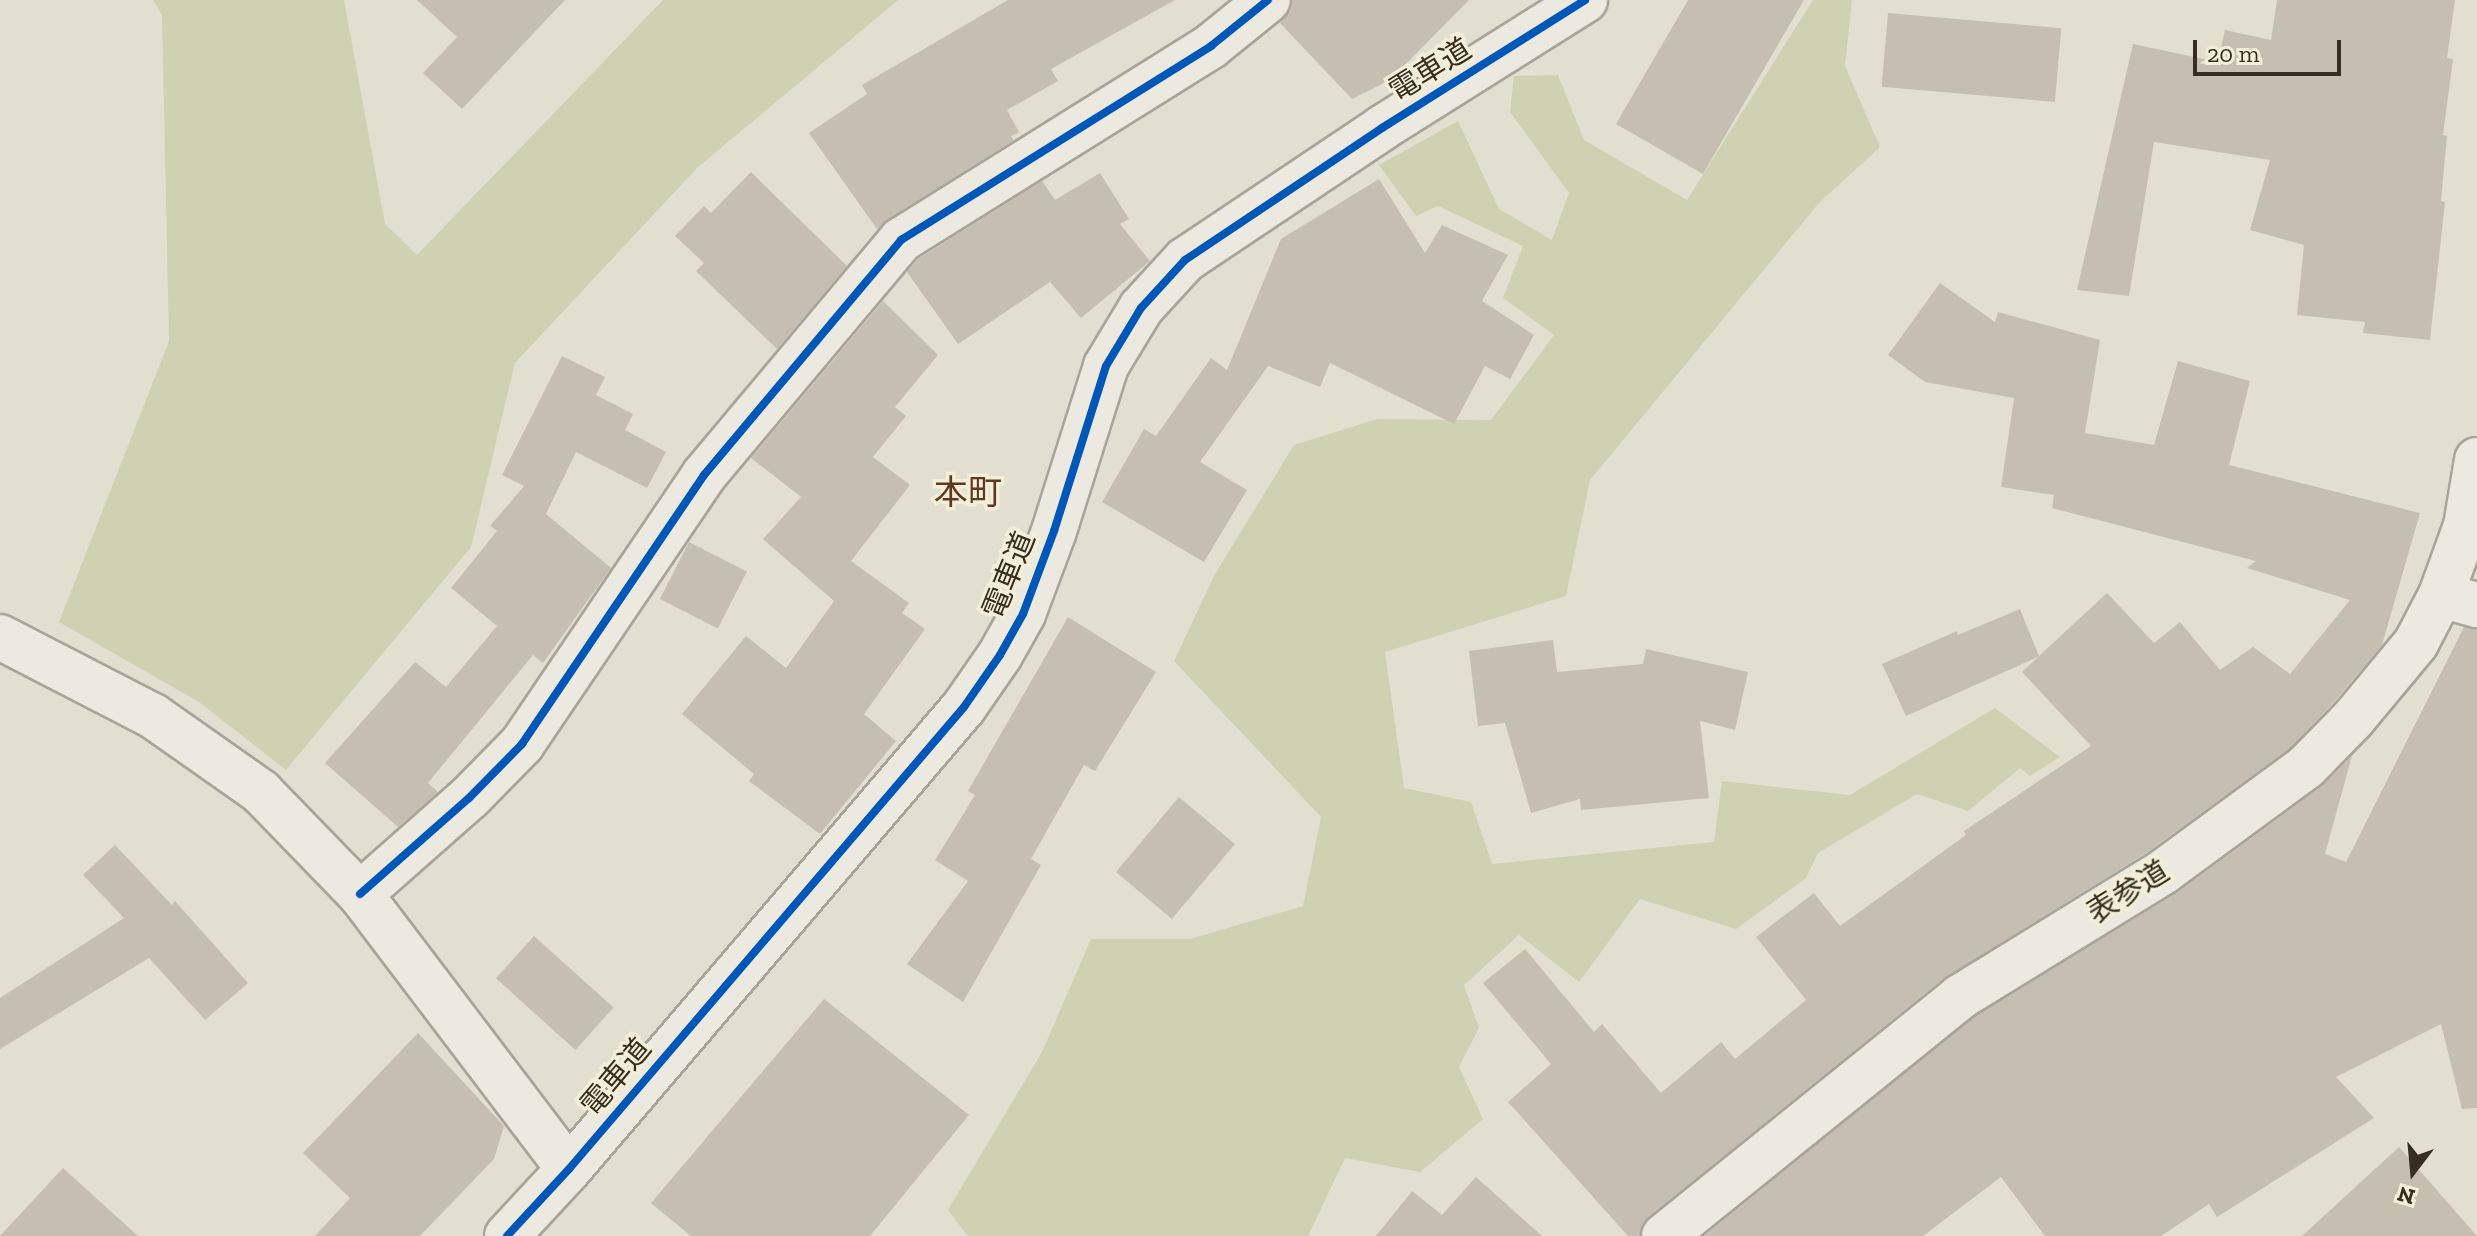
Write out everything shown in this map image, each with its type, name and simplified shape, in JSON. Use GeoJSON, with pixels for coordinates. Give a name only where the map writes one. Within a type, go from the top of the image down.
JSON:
{"type":"FeatureCollection","features":[{"type":"Feature","properties":{"kind":"street"},"geometry":{"type":"LineString","coordinates":[[360,894],[469,798],[522,744],[704,475],[901,240],[1211,46],[1268,0]]}},
{"type":"Feature","properties":{"kind":"street","name":"電車道"},"geometry":{"type":"LineString","coordinates":[[507,1236],[569,1169],[964,707],[1000,655],[1023,614],[1054,531],[1106,366],[1141,308],[1185,260],[1382,128],[1585,0]]}},
{"type":"Feature","properties":{"kind":"street","name":"表参道"},"geometry":{"type":"LineString","coordinates":[[1664,1236],[1960,997],[2163,872],[2306,767],[2353,719],[2416,643],[2459,600],[2466,526],[2477,460]]}},
{"type":"Feature","properties":{"kind":"street"},"geometry":{"type":"LineString","coordinates":[[0,637],[145,711],[249,784],[360,894],[569,1169]]}},
{"type":"Feature","properties":{"kind":"green space"},"geometry":{"type":"Polygon","coordinates":[[[153,0],[344,0],[385,224],[417,255],[663,0],[898,0],[697,168],[515,363],[471,547],[286,770],[199,702],[59,622],[169,341],[162,15],[153,0]]]}},
{"type":"Feature","properties":{"kind":"green space"},"geometry":{"type":"Polygon","coordinates":[[[1813,0],[1852,0],[1845,66],[1880,147],[1819,203],[1590,480],[1566,596],[1385,652],[1404,788],[1471,802],[1492,864],[1714,842],[1722,781],[1850,795],[1995,708],[2060,757],[2030,776],[2020,768],[1968,811],[1917,794],[1818,853],[1806,878],[1736,929],[1640,899],[1579,982],[1519,935],[1464,985],[1479,1028],[1459,1067],[1483,1119],[1420,1172],[1345,1158],[1308,1236],[968,1236],[948,1210],[1042,1052],[1091,939],[1190,939],[1303,906],[1321,817],[1174,661],[1215,574],[1294,445],[1377,419],[1491,420],[1554,335],[1503,298],[1523,246],[1438,206],[1416,216],[1379,165],[1458,121],[1499,209],[1552,240],[1569,193],[1510,112],[1514,76],[1558,75],[1584,140],[1687,200],[1813,0]]]}},
{"type":"Feature","properties":{"kind":"building"},"geometry":{"type":"Polygon","coordinates":[[[417,0],[565,0],[462,109],[423,73],[457,37],[417,0]]]}},
{"type":"Feature","properties":{"kind":"building"},"geometry":{"type":"Polygon","coordinates":[[[1008,0],[1175,0],[1051,69],[1058,81],[1007,110],[1019,132],[1011,136],[1014,140],[877,229],[809,133],[867,94],[862,85],[1008,0]]]}},
{"type":"Feature","properties":{"kind":"building"},"geometry":{"type":"Polygon","coordinates":[[[1292,0],[1469,0],[1390,80],[1352,99],[1280,23],[1291,10],[1292,0]]]}},
{"type":"Feature","properties":{"kind":"building"},"geometry":{"type":"Polygon","coordinates":[[[1688,0],[1804,0],[1703,174],[1616,124],[1688,0]]]}},
{"type":"Feature","properties":{"kind":"building"},"geometry":{"type":"Polygon","coordinates":[[[2277,0],[2455,0],[2447,58],[2453,59],[2443,135],[2447,136],[2441,201],[2445,202],[2430,340],[2363,333],[2365,322],[2297,315],[2304,245],[2250,230],[2270,160],[2154,142],[2129,296],[2077,290],[2133,44],[2218,62],[2225,30],[2271,40],[2277,0]]]}},
{"type":"Feature","properties":{"kind":"building"},"geometry":{"type":"Polygon","coordinates":[[[1888,13],[2061,28],[2055,102],[1882,87],[1888,13]]]}},
{"type":"Feature","properties":{"kind":"building"},"geometry":{"type":"Polygon","coordinates":[[[751,172],[847,266],[777,349],[696,271],[704,263],[675,236],[704,206],[711,213],[751,172]]]}},
{"type":"Feature","properties":{"kind":"building"},"geometry":{"type":"Polygon","coordinates":[[[1100,173],[1129,219],[1120,224],[1150,261],[1081,318],[1050,282],[958,344],[907,272],[918,259],[1042,181],[1055,200],[1100,173]]]}},
{"type":"Feature","properties":{"kind":"building"},"geometry":{"type":"Polygon","coordinates":[[[1379,179],[1425,253],[1442,225],[1508,255],[1482,301],[1534,335],[1510,379],[1485,366],[1454,424],[1330,363],[1320,387],[1268,366],[1200,462],[1247,490],[1204,562],[1102,502],[1144,429],[1156,436],[1211,358],[1227,370],[1281,239],[1379,179]]]}},
{"type":"Feature","properties":{"kind":"building"},"geometry":{"type":"Polygon","coordinates":[[[1940,283],[1995,322],[1998,312],[2100,340],[2085,433],[2154,445],[2178,361],[2250,381],[2229,465],[2420,513],[2382,645],[2290,748],[2149,851],[1944,978],[1648,1217],[1640,1236],[1628,1236],[1508,1102],[1551,1064],[1483,983],[1525,949],[1594,1032],[1602,1024],[1661,1093],[1721,1042],[1735,1059],[1806,1000],[1756,937],[1814,893],[1840,926],[1966,835],[1964,831],[2091,746],[2022,672],[2038,657],[1906,716],[1882,664],[1957,631],[1958,635],[2020,609],[2039,656],[2107,593],[2154,643],[2180,622],[2220,670],[2253,647],[2290,674],[2350,600],[2247,568],[2256,561],[2052,508],[2054,495],[2001,487],[2014,398],[1925,382],[1888,355],[1940,283]]]}},
{"type":"Feature","properties":{"kind":"building"},"geometry":{"type":"Polygon","coordinates":[[[883,301],[938,355],[895,407],[906,416],[873,457],[910,485],[851,561],[909,603],[902,613],[925,629],[864,714],[896,741],[820,834],[749,781],[754,774],[682,714],[746,636],[786,668],[834,601],[763,539],[801,497],[751,458],[883,301]]]}},
{"type":"Feature","properties":{"kind":"building"},"geometry":{"type":"Polygon","coordinates":[[[562,356],[605,377],[596,395],[633,414],[625,430],[666,452],[647,488],[576,452],[546,514],[611,568],[543,663],[533,655],[428,783],[438,792],[398,827],[325,763],[415,662],[446,687],[497,626],[451,588],[497,531],[490,526],[524,486],[502,475],[562,356]]]}},
{"type":"Feature","properties":{"kind":"building"},"geometry":{"type":"Polygon","coordinates":[[[689,542],[747,572],[718,629],[660,599],[689,542]]]}},
{"type":"Feature","properties":{"kind":"building"},"geometry":{"type":"Polygon","coordinates":[[[1068,617],[1156,672],[1095,771],[1084,765],[1031,859],[1041,865],[963,1002],[907,964],[968,881],[935,860],[975,795],[968,791],[1068,617]]]}},
{"type":"Feature","properties":{"kind":"building"},"geometry":{"type":"Polygon","coordinates":[[[2464,627],[2477,629],[2477,1108],[2462,1109],[2441,1024],[2336,1077],[2374,1118],[2217,1217],[2209,1204],[2161,1236],[2045,1236],[2001,1177],[1923,1236],[1704,1236],[1974,1017],[2178,892],[2321,787],[2352,756],[2325,854],[2346,862],[2464,627]]]}},
{"type":"Feature","properties":{"kind":"building"},"geometry":{"type":"Polygon","coordinates":[[[1553,640],[1557,672],[1643,664],[1646,649],[1748,672],[1735,730],[1700,721],[1709,798],[1581,810],[1580,799],[1531,813],[1505,723],[1478,726],[1469,651],[1553,640]]]}},
{"type":"Feature","properties":{"kind":"building"},"geometry":{"type":"Polygon","coordinates":[[[1179,797],[1235,844],[1172,919],[1116,872],[1179,797]]]}},
{"type":"Feature","properties":{"kind":"building"},"geometry":{"type":"Polygon","coordinates":[[[115,845],[172,905],[175,901],[248,983],[205,1020],[149,958],[0,1049],[0,998],[124,918],[83,875],[115,845]]]}},
{"type":"Feature","properties":{"kind":"building"},"geometry":{"type":"Polygon","coordinates":[[[534,936],[614,1008],[575,1050],[496,978],[534,936]]]}},
{"type":"Feature","properties":{"kind":"building"},"geometry":{"type":"Polygon","coordinates":[[[824,999],[969,1115],[870,1236],[691,1236],[651,1203],[824,999]]]}},
{"type":"Feature","properties":{"kind":"building"},"geometry":{"type":"Polygon","coordinates":[[[418,1033],[504,1126],[494,1159],[420,1236],[315,1236],[350,1198],[303,1153],[418,1033]]]}},
{"type":"Feature","properties":{"kind":"building"},"geometry":{"type":"Polygon","coordinates":[[[2399,1147],[2477,1236],[2302,1236],[2399,1147]]]}},
{"type":"Feature","properties":{"kind":"building"},"geometry":{"type":"Polygon","coordinates":[[[63,1168],[138,1236],[0,1236],[63,1168]]]}},
{"type":"Feature","properties":{"kind":"building"},"geometry":{"type":"Polygon","coordinates":[[[1476,1177],[1542,1236],[1376,1236],[1412,1191],[1442,1215],[1476,1177]]]}},
{"type":"Feature","properties":{"kind":"cycle path"},"geometry":{"type":"LineString","coordinates":[[360,894],[469,798],[522,744],[704,475],[901,240],[1211,46],[1268,0]]}},
{"type":"Feature","properties":{"kind":"cycle path"},"geometry":{"type":"LineString","coordinates":[[507,1236],[569,1169],[964,707],[1000,655],[1023,614],[1054,531],[1106,366],[1141,308],[1185,260],[1382,128],[1585,0]]}},
{"type":"Feature","properties":{"kind":"district","name":"本町"},"geometry":{"type":"Point","coordinates":[968,493]}}]}
